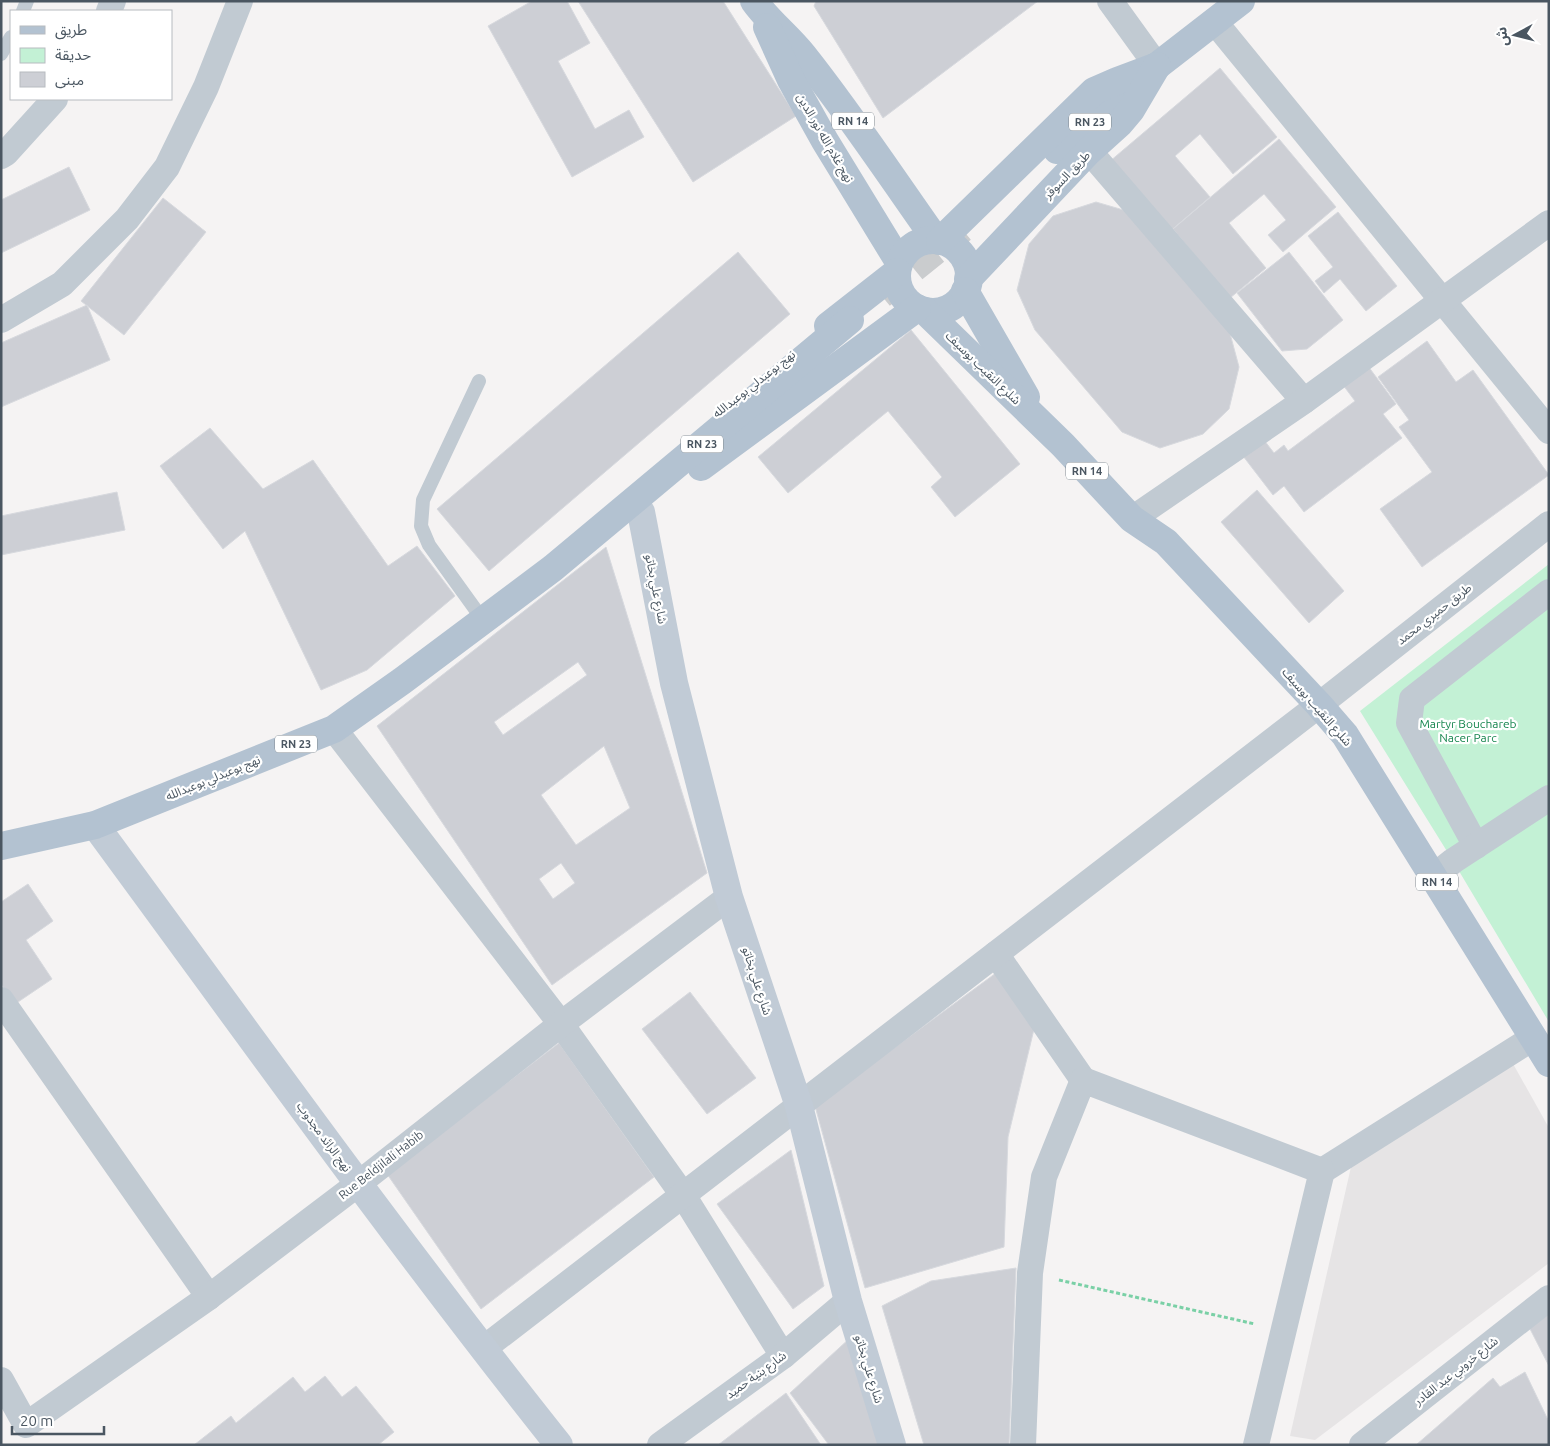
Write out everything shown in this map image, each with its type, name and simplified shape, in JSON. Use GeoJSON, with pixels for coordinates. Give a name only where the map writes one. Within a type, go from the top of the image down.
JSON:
{"type":"FeatureCollection","features":[{"type":"Feature","properties":{"kind":"main road","name":"طريق السوقر"},"geometry":{"type":"LineString","coordinates":[[1023,179],[1158,66],[1240,1]]}},
{"type":"Feature","properties":{"kind":"main road","name":"نهج غلام الله نور الدين"},"geometry":{"type":"LineString","coordinates":[[759,4],[801,52],[842,106],[938,240]]}},
{"type":"Feature","properties":{"kind":"main road","name":"نهج غلام الله نور الدين"},"geometry":{"type":"LineString","coordinates":[[759,4],[791,80],[898,267]]}},
{"type":"Feature","properties":{"kind":"main road","name":"طريق السوقر"},"geometry":{"type":"LineString","coordinates":[[967,285],[1089,151],[1120,123],[1131,110],[1158,66]]}},
{"type":"Feature","properties":{"kind":"main road","name":"طريق السوقر"},"geometry":{"type":"LineString","coordinates":[[938,240],[1094,92],[1116,81],[1158,66]]}},
{"type":"Feature","properties":{"kind":"main road"},"geometry":{"type":"LineString","coordinates":[[938,240],[950,244],[958,250],[968,269],[967,285],[958,301],[949,308],[937,312],[921,309],[908,302],[901,293],[897,283],[898,267],[906,252],[914,245],[924,241],[938,240]]}},
{"type":"Feature","properties":{"kind":"main road","name":"نهج بوعبدلي بوعبدالله"},"geometry":{"type":"LineString","coordinates":[[554,568],[662,456],[898,267]]}},
{"type":"Feature","properties":{"kind":"main road","name":"شلرع النقيب بوسيف"},"geometry":{"type":"LineString","coordinates":[[967,285],[1042,425]]}},
{"type":"Feature","properties":{"kind":"main road","name":"نهج بوعبدلي بوعبدالله"},"geometry":{"type":"LineString","coordinates":[[1,846],[95,825],[334,729],[554,568],[641,512],[921,309]]}},
{"type":"Feature","properties":{"kind":"main road","name":"شلرع النقيب بوسيف"},"geometry":{"type":"LineString","coordinates":[[921,309],[1063,445],[1132,519],[1166,542],[1345,735],[1549,1063]]}},
{"type":"Feature","properties":{"kind":"main road","name":"نهج بوعبدلي بوعبدالله"},"geometry":{"type":"LineString","coordinates":[[554,568],[850,320]]}},
{"type":"Feature","properties":{"kind":"street"},"geometry":{"type":"LineString","coordinates":[[1,320],[62,284],[127,219],[167,167],[206,87],[240,1]]}},
{"type":"Feature","properties":{"kind":"street"},"geometry":{"type":"LineString","coordinates":[[1110,1],[1158,66]]}},
{"type":"Feature","properties":{"kind":"street"},"geometry":{"type":"LineString","coordinates":[[1214,21],[1549,431]]}},
{"type":"Feature","properties":{"kind":"street"},"geometry":{"type":"LineString","coordinates":[[1,156],[6,153],[54,100]]}},
{"type":"Feature","properties":{"kind":"street"},"geometry":{"type":"LineString","coordinates":[[1089,151],[1304,401]]}},
{"type":"Feature","properties":{"kind":"street"},"geometry":{"type":"LineString","coordinates":[[1132,519],[1304,401],[1549,223]]}},
{"type":"Feature","properties":{"kind":"street","name":"شارع علي بخاتو"},"geometry":{"type":"LineString","coordinates":[[641,512],[674,683],[729,897],[798,1106],[848,1301],[892,1445]]}},
{"type":"Feature","properties":{"kind":"street","name":"طريق حميري محمد"},"geometry":{"type":"LineString","coordinates":[[483,1349],[1319,705],[1549,524]]}},
{"type":"Feature","properties":{"kind":"street"},"geometry":{"type":"LineString","coordinates":[[1476,846],[1409,723],[1412,699],[1549,592]]}},
{"type":"Feature","properties":{"kind":"street"},"geometry":{"type":"LineString","coordinates":[[334,729],[561,1024],[682,1195],[783,1356]]}},
{"type":"Feature","properties":{"kind":"street"},"geometry":{"type":"LineString","coordinates":[[1433,877],[1453,861],[1549,798]]}},
{"type":"Feature","properties":{"kind":"street","name":"نهج الرائد مجدوب"},"geometry":{"type":"LineString","coordinates":[[95,825],[358,1184],[483,1349],[560,1445]]}},
{"type":"Feature","properties":{"kind":"street","name":"Rue Beldjilali Habib"},"geometry":{"type":"LineString","coordinates":[[1,1380],[26,1425],[209,1297],[358,1184],[561,1024],[729,897]]}},
{"type":"Feature","properties":{"kind":"street"},"geometry":{"type":"LineString","coordinates":[[996,954],[1083,1080],[1322,1171]]}},
{"type":"Feature","properties":{"kind":"street"},"geometry":{"type":"LineString","coordinates":[[1,1000],[209,1297]]}},
{"type":"Feature","properties":{"kind":"street"},"geometry":{"type":"LineString","coordinates":[[1256,1445],[1322,1171],[1533,1038]]}},
{"type":"Feature","properties":{"kind":"street"},"geometry":{"type":"LineString","coordinates":[[1023,1445],[1030,1274],[1044,1177],[1083,1080]]}},
{"type":"Feature","properties":{"kind":"street","name":"شارع خروبي عبد القادر"},"geometry":{"type":"LineString","coordinates":[[1362,1445],[1549,1298]]}},
{"type":"Feature","properties":{"kind":"street","name":"شارع بنية حميد"},"geometry":{"type":"LineString","coordinates":[[660,1445],[783,1356],[848,1301]]}},
{"type":"Feature","properties":{"kind":"lane"},"geometry":{"type":"LineString","coordinates":[[1,54],[10,40]]}},
{"type":"Feature","properties":{"kind":"lane"},"geometry":{"type":"LineString","coordinates":[[479,381],[423,500],[421,526],[429,545],[483,620]]}},
{"type":"Feature","properties":{"kind":"path"},"geometry":{"type":"LineString","coordinates":[[1030,1274],[1258,1325]]}},
{"type":"Feature","properties":{"kind":"shaded area"},"geometry":{"type":"Polygon","coordinates":[[[1502,1044],[1549,1128],[1549,1263],[1315,1440],[1290,1436],[1358,1136],[1502,1044]]]}},
{"type":"Feature","properties":{"kind":"green space","name":"Martyr Bouchareb Nacer Parc"},"geometry":{"type":"Polygon","coordinates":[[[1549,564],[1549,1022],[1453,861],[1360,711],[1549,564]]]}},
{"type":"Feature","properties":{"kind":"building"},"geometry":{"type":"Polygon","coordinates":[[[532,1],[567,1],[590,43],[558,61],[595,129],[629,110],[644,137],[572,177],[488,26],[532,1]]]}},
{"type":"Feature","properties":{"kind":"building"},"geometry":{"type":"Polygon","coordinates":[[[578,1],[723,1],[796,116],[693,182],[578,1]]]}},
{"type":"Feature","properties":{"kind":"building"},"geometry":{"type":"Polygon","coordinates":[[[816,1],[1038,1],[883,118],[814,6],[816,1]]]}},
{"type":"Feature","properties":{"kind":"building"},"geometry":{"type":"Polygon","coordinates":[[[1220,68],[1277,137],[1233,174],[1200,134],[1175,156],[1210,197],[1168,233],[1109,162],[1220,68]]]}},
{"type":"Feature","properties":{"kind":"building"},"geometry":{"type":"Polygon","coordinates":[[[1279,139],[1336,207],[1283,252],[1268,235],[1286,220],[1264,194],[1229,223],[1266,268],[1230,298],[1173,229],[1279,139]]]}},
{"type":"Feature","properties":{"kind":"building"},"geometry":{"type":"Polygon","coordinates":[[[69,167],[90,210],[1,253],[1,200],[69,167]]]}},
{"type":"Feature","properties":{"kind":"building"},"geometry":{"type":"Polygon","coordinates":[[[163,198],[206,232],[124,335],[81,301],[163,198]]]}},
{"type":"Feature","properties":{"kind":"building"},"geometry":{"type":"Polygon","coordinates":[[[1096,202],[1137,214],[1228,326],[1239,367],[1229,409],[1203,434],[1160,448],[1122,432],[1035,330],[1017,290],[1029,244],[1053,216],[1096,202]]]}},
{"type":"Feature","properties":{"kind":"building"},"geometry":{"type":"Polygon","coordinates":[[[1338,212],[1397,286],[1366,311],[1340,279],[1324,293],[1315,281],[1333,267],[1308,236],[1338,212]]]}},
{"type":"Feature","properties":{"kind":"building"},"geometry":{"type":"Polygon","coordinates":[[[738,252],[790,314],[489,571],[437,509],[738,252]]]}},
{"type":"Feature","properties":{"kind":"building"},"geometry":{"type":"Polygon","coordinates":[[[1289,252],[1343,320],[1307,349],[1282,351],[1237,293],[1289,252]]]}},
{"type":"Feature","properties":{"kind":"building"},"geometry":{"type":"Polygon","coordinates":[[[87,305],[110,360],[1,407],[1,343],[87,305]]]}},
{"type":"Feature","properties":{"kind":"building"},"geometry":{"type":"Polygon","coordinates":[[[911,330],[1020,464],[955,517],[931,487],[942,477],[888,411],[788,493],[758,457],[911,330]]]}},
{"type":"Feature","properties":{"kind":"building"},"geometry":{"type":"Polygon","coordinates":[[[1427,341],[1456,382],[1473,370],[1549,475],[1422,567],[1380,509],[1432,472],[1399,427],[1409,420],[1378,377],[1427,341]]]}},
{"type":"Feature","properties":{"kind":"building"},"geometry":{"type":"Polygon","coordinates":[[[1368,366],[1396,404],[1383,414],[1402,438],[1304,512],[1284,486],[1273,495],[1243,456],[1264,440],[1274,453],[1284,445],[1288,451],[1355,401],[1343,385],[1368,366]]]}},
{"type":"Feature","properties":{"kind":"building"},"geometry":{"type":"Polygon","coordinates":[[[210,428],[263,489],[313,460],[388,566],[417,546],[455,596],[367,670],[321,690],[245,531],[223,549],[160,466],[210,428]]]}},
{"type":"Feature","properties":{"kind":"building"},"geometry":{"type":"Polygon","coordinates":[[[1257,490],[1344,591],[1309,623],[1221,522],[1257,490]]]}},
{"type":"Feature","properties":{"kind":"building"},"geometry":{"type":"Polygon","coordinates":[[[117,492],[125,530],[1,555],[1,516],[117,492]]]}},
{"type":"Feature","properties":{"kind":"building"},"geometry":{"type":"Polygon","coordinates":[[[606,547],[707,873],[552,985],[377,726],[606,547]],[[578,662],[494,722],[503,735],[587,675],[578,662]],[[604,746],[541,795],[576,845],[630,808],[604,746]],[[561,863],[539,879],[553,899],[575,883],[561,863]]]}},
{"type":"Feature","properties":{"kind":"building"},"geometry":{"type":"Polygon","coordinates":[[[28,884],[53,921],[26,940],[52,979],[15,1004],[1,984],[1,902],[28,884]]]}},
{"type":"Feature","properties":{"kind":"building"},"geometry":{"type":"Polygon","coordinates":[[[996,973],[1036,1021],[1008,1137],[1004,1247],[865,1288],[815,1106],[996,973]]]}},
{"type":"Feature","properties":{"kind":"building"},"geometry":{"type":"Polygon","coordinates":[[[690,992],[756,1078],[707,1114],[642,1029],[690,992]]]}},
{"type":"Feature","properties":{"kind":"building"},"geometry":{"type":"Polygon","coordinates":[[[559,1043],[654,1177],[481,1309],[387,1174],[559,1043]]]}},
{"type":"Feature","properties":{"kind":"building"},"geometry":{"type":"Polygon","coordinates":[[[791,1150],[824,1286],[793,1309],[717,1204],[791,1150]]]}},
{"type":"Feature","properties":{"kind":"building"},"geometry":{"type":"Polygon","coordinates":[[[1016,1268],[1009,1445],[924,1445],[882,1306],[931,1281],[1016,1268]]]}},
{"type":"Feature","properties":{"kind":"building"},"geometry":{"type":"Polygon","coordinates":[[[1549,1306],[1549,1366],[1527,1323],[1549,1306]]]}},
{"type":"Feature","properties":{"kind":"building"},"geometry":{"type":"Polygon","coordinates":[[[850,1338],[886,1445],[829,1445],[790,1393],[850,1338]]]}},
{"type":"Feature","properties":{"kind":"building"},"geometry":{"type":"Polygon","coordinates":[[[1525,1372],[1549,1422],[1549,1445],[1416,1445],[1493,1378],[1500,1387],[1525,1372]]]}},
{"type":"Feature","properties":{"kind":"building"},"geometry":{"type":"Polygon","coordinates":[[[325,1376],[342,1397],[356,1386],[394,1432],[378,1445],[194,1445],[231,1416],[236,1423],[293,1377],[305,1392],[325,1376]]]}},
{"type":"Feature","properties":{"kind":"building"},"geometry":{"type":"Polygon","coordinates":[[[786,1393],[821,1445],[718,1445],[786,1393]]]}},
{"type":"Feature","properties":{"kind":"tunnel"},"geometry":{"type":"LineString","coordinates":[[881,295],[962,229]]}}]}
